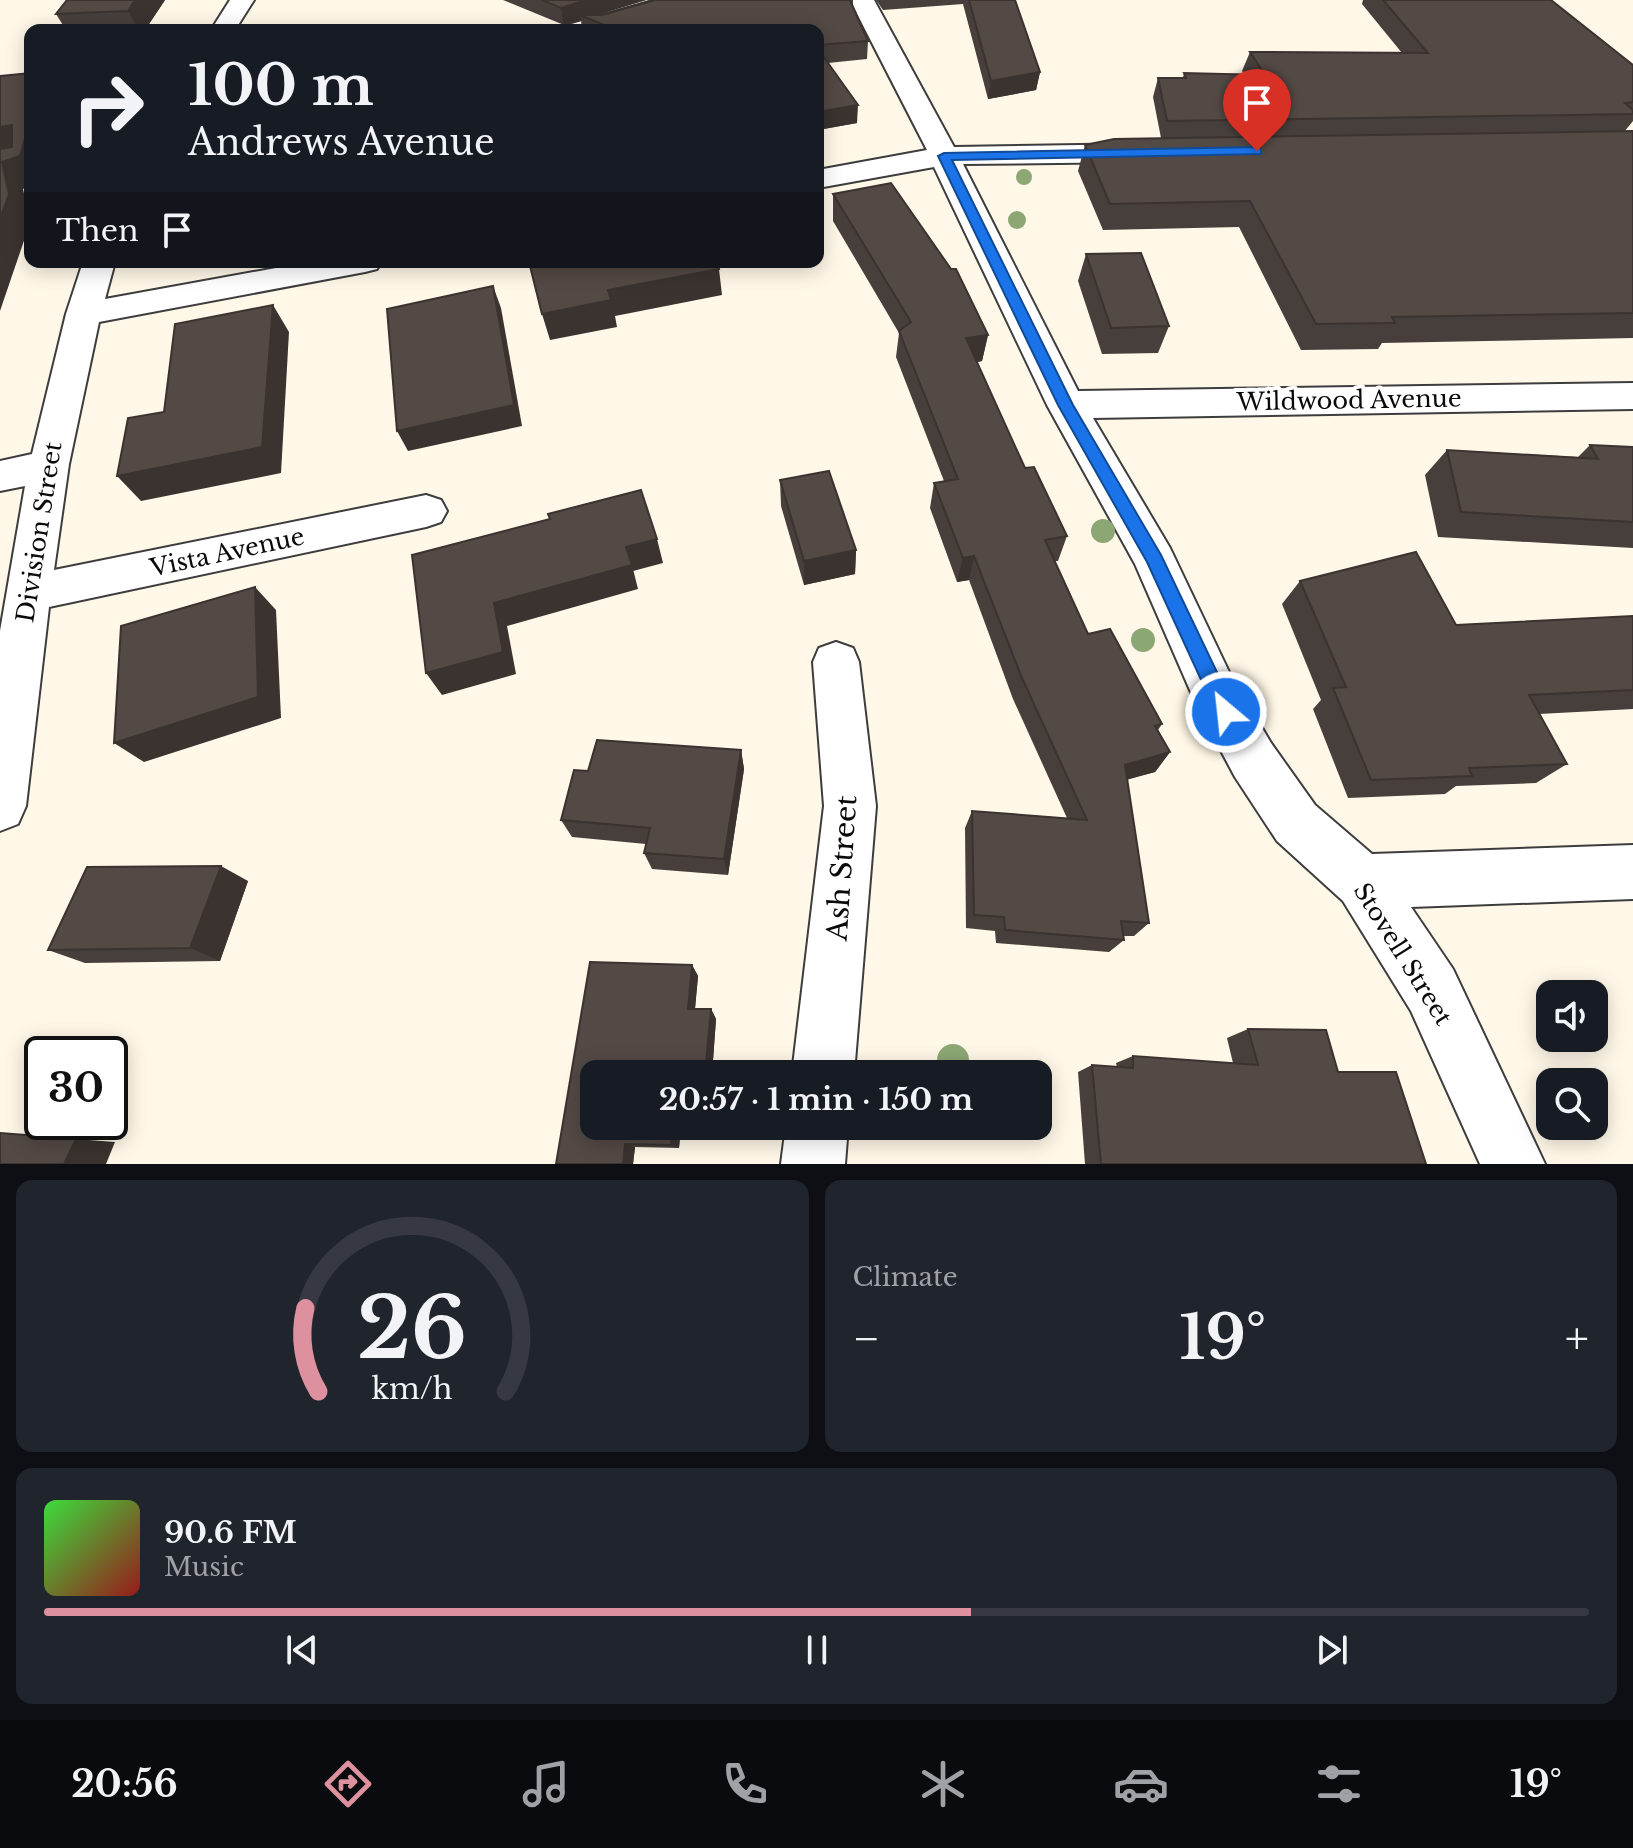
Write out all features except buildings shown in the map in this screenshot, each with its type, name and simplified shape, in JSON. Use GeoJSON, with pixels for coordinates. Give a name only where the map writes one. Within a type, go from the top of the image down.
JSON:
{"type":"FeatureCollection","features":[{"type":"Feature","properties":{"kind":"street"},"geometry":{"type":"LineString","coordinates":[[227,24],[242,0]]}},
{"type":"Feature","properties":{"kind":"street"},"geometry":{"type":"LineString","coordinates":[[598,24],[682,0]]}},
{"type":"Feature","properties":{"kind":"street","name":"Stovell Street"},"geometry":{"type":"LineString","coordinates":[[862,0],[944,156],[1066,405],[1155,560],[1213,689],[1253,760],[1296,823],[1362,882],[1432,990],[1513,1164]]}},
{"type":"Feature","properties":{"kind":"street"},"geometry":{"type":"LineString","coordinates":[[824,178],[944,156],[1163,153]]}},
{"type":"Feature","properties":{"kind":"street","name":"Division Street"},"geometry":{"type":"LineString","coordinates":[[0,806],[47,466],[83,314],[97,268]]}},
{"type":"Feature","properties":{"kind":"street"},"geometry":{"type":"LineString","coordinates":[[83,314],[332,268]]}},
{"type":"Feature","properties":{"kind":"street","name":"Wildwood Avenue"},"geometry":{"type":"LineString","coordinates":[[1066,405],[1633,396]]}},
{"type":"Feature","properties":{"kind":"street"},"geometry":{"type":"LineString","coordinates":[[0,476],[47,466]]}},
{"type":"Feature","properties":{"kind":"street","name":"Vista Avenue"},"geometry":{"type":"LineString","coordinates":[[28,593],[426,511]]}},
{"type":"Feature","properties":{"kind":"street","name":"Ash Street"},"geometry":{"type":"LineString","coordinates":[[824,1060],[850,806],[836,662]]}},
{"type":"Feature","properties":{"kind":"street"},"geometry":{"type":"LineString","coordinates":[[1362,882],[1633,872]]}},
{"type":"Feature","properties":{"kind":"street"},"geometry":{"type":"LineString","coordinates":[[813,1164],[816,1140]]}},
{"type":"Feature","properties":{"kind":"route"},"geometry":{"type":"LineString","coordinates":[[1226,712],[1155,560],[1066,405],[944,156],[1257,151]]}}]}
